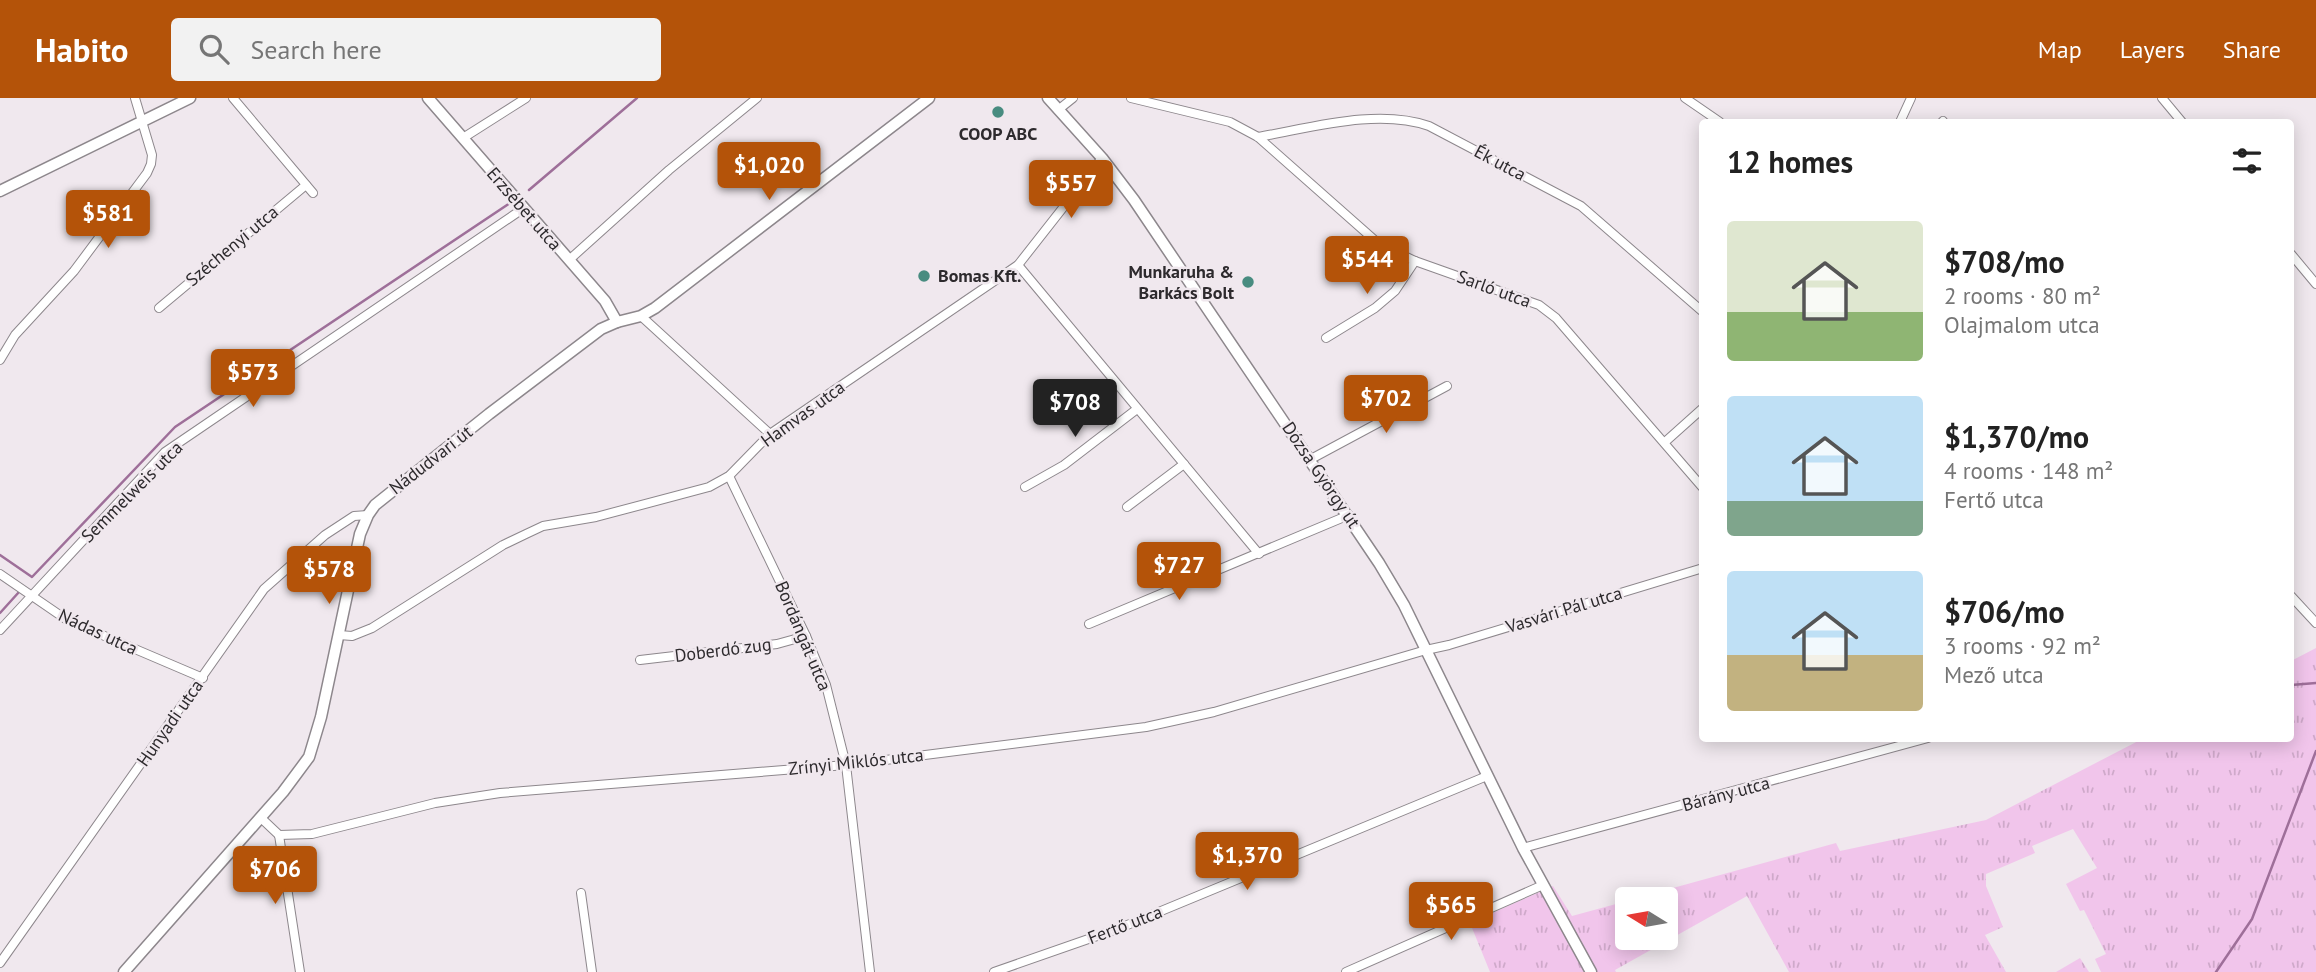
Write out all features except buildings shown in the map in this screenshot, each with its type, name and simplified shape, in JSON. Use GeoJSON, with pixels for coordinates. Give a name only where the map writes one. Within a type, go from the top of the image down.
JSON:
{"type":"FeatureCollection","features":[{"type":"Feature","properties":{"kind":"main road"},"geometry":{"type":"LineString","coordinates":[[0,191],[190,98]]}},
{"type":"Feature","properties":{"kind":"main road","name":"Erzsébet utca"},"geometry":{"type":"LineString","coordinates":[[428,98],[605,301],[617,321]]}},
{"type":"Feature","properties":{"kind":"main road","name":"Nádudvari út"},"geometry":{"type":"LineString","coordinates":[[124,972],[302,770],[315,744],[360,534],[368,515],[386,494],[601,329],[617,321],[640,316],[666,300],[929,98]]}},
{"type":"Feature","properties":{"kind":"main road","name":"Dózsa György út"},"geometry":{"type":"LineString","coordinates":[[1048,98],[1102,158],[1134,200],[1349,515],[1404,605],[1523,848],[1591,972]]}},
{"type":"Feature","properties":{"kind":"street"},"geometry":{"type":"LineString","coordinates":[[0,360],[15,335],[74,271],[147,173],[152,155],[135,98]]}},
{"type":"Feature","properties":{"kind":"street"},"geometry":{"type":"LineString","coordinates":[[233,98],[313,193]]}},
{"type":"Feature","properties":{"kind":"street"},"geometry":{"type":"LineString","coordinates":[[463,138],[526,98]]}},
{"type":"Feature","properties":{"kind":"street"},"geometry":{"type":"LineString","coordinates":[[569,260],[660,178],[757,98]]}},
{"type":"Feature","properties":{"kind":"street"},"geometry":{"type":"LineString","coordinates":[[1058,110],[1073,98]]}},
{"type":"Feature","properties":{"kind":"street","name":"Sarló utca"},"geometry":{"type":"LineString","coordinates":[[1131,98],[1230,122],[1258,137],[1379,244],[1415,261],[1539,305],[1556,318],[1699,483]]}},
{"type":"Feature","properties":{"kind":"street"},"geometry":{"type":"LineString","coordinates":[[1685,98],[1716,119]]}},
{"type":"Feature","properties":{"kind":"street"},"geometry":{"type":"LineString","coordinates":[[1901,119],[1911,98]]}},
{"type":"Feature","properties":{"kind":"street"},"geometry":{"type":"LineString","coordinates":[[2165,99],[2180,119]]}},
{"type":"Feature","properties":{"kind":"street","name":"Ék utca"},"geometry":{"type":"LineString","coordinates":[[1258,137],[1368,119],[1402,119],[1429,126],[1581,206],[1699,309]]}},
{"type":"Feature","properties":{"kind":"street","name":"Hamvas utca"},"geometry":{"type":"LineString","coordinates":[[339,635],[352,636],[372,628],[503,545],[543,526],[596,517],[709,487],[729,476],[771,434],[1018,265],[1102,158]]}},
{"type":"Feature","properties":{"kind":"street","name":"Széchenyi utca"},"geometry":{"type":"LineString","coordinates":[[159,308],[306,185]]}},
{"type":"Feature","properties":{"kind":"street","name":"Semmelweis utca"},"geometry":{"type":"LineString","coordinates":[[0,631],[165,452],[524,208]]}},
{"type":"Feature","properties":{"kind":"street"},"geometry":{"type":"LineString","coordinates":[[2294,258],[2316,284]]}},
{"type":"Feature","properties":{"kind":"street"},"geometry":{"type":"LineString","coordinates":[[1326,338],[1376,308],[1395,291],[1415,261]]}},
{"type":"Feature","properties":{"kind":"street"},"geometry":{"type":"LineString","coordinates":[[1018,265],[1259,554]]}},
{"type":"Feature","properties":{"kind":"street"},"geometry":{"type":"LineString","coordinates":[[640,316],[771,434]]}},
{"type":"Feature","properties":{"kind":"street"},"geometry":{"type":"LineString","coordinates":[[1311,459],[1447,386]]}},
{"type":"Feature","properties":{"kind":"street"},"geometry":{"type":"LineString","coordinates":[[1025,488],[1064,465],[1137,409]]}},
{"type":"Feature","properties":{"kind":"street"},"geometry":{"type":"LineString","coordinates":[[1665,442],[1699,412]]}},
{"type":"Feature","properties":{"kind":"street"},"geometry":{"type":"LineString","coordinates":[[1127,507],[1184,464]]}},
{"type":"Feature","properties":{"kind":"street","name":"Bordángát utca"},"geometry":{"type":"LineString","coordinates":[[729,476],[806,636],[826,685],[846,765],[870,972]]}},
{"type":"Feature","properties":{"kind":"street","name":"Hunyadi utca"},"geometry":{"type":"LineString","coordinates":[[0,963],[264,589],[325,536],[354,516],[368,515]]}},
{"type":"Feature","properties":{"kind":"street"},"geometry":{"type":"LineString","coordinates":[[1088,624],[1349,515]]}},
{"type":"Feature","properties":{"kind":"street","name":"Vasvári Pál utca"},"geometry":{"type":"LineString","coordinates":[[1426,650],[1699,569]]}},
{"type":"Feature","properties":{"kind":"street","name":"Nádas utca"},"geometry":{"type":"LineString","coordinates":[[0,574],[67,620],[202,678]]}},
{"type":"Feature","properties":{"kind":"street"},"geometry":{"type":"LineString","coordinates":[[2294,599],[2316,623]]}},
{"type":"Feature","properties":{"kind":"street","name":"Doberdó zug"},"geometry":{"type":"LineString","coordinates":[[640,660],[777,643],[806,636]]}},
{"type":"Feature","properties":{"kind":"street","name":"Zrínyi Miklós utca"},"geometry":{"type":"LineString","coordinates":[[279,835],[312,834],[435,803],[500,793],[846,765],[1146,727],[1214,712],[1426,650]]}},
{"type":"Feature","properties":{"kind":"street","name":"Bárány utca"},"geometry":{"type":"LineString","coordinates":[[1523,848],[1913,742]]}},
{"type":"Feature","properties":{"kind":"street","name":"Fertő utca"},"geometry":{"type":"LineString","coordinates":[[994,972],[1120,928],[1487,776]]}},
{"type":"Feature","properties":{"kind":"street"},"geometry":{"type":"LineString","coordinates":[[261,818],[279,835],[300,972]]}},
{"type":"Feature","properties":{"kind":"street"},"geometry":{"type":"LineString","coordinates":[[1346,972],[1543,885]]}},
{"type":"Feature","properties":{"kind":"street"},"geometry":{"type":"LineString","coordinates":[[581,893],[592,972]]}},
{"type":"Feature","properties":{"kind":"green space"},"geometry":{"type":"Polygon","coordinates":[[[2316,648],[2316,972],[2101,972],[2095,959],[2106,954],[2084,910],[2080,911],[2066,884],[2097,868],[2073,829],[2032,846],[2035,853],[1986,874],[1986,886],[2003,927],[1985,935],[2006,972],[1789,972],[1747,896],[1678,935],[1676,887],[1836,843],[1840,851],[1986,820],[2136,742],[2294,742],[2294,659],[2316,648]]]}},
{"type":"Feature","properties":{"kind":"green space"},"geometry":{"type":"Polygon","coordinates":[[[1553,886],[1572,916],[1615,904],[1615,950],[1651,950],[1615,970],[1616,972],[1490,972],[1470,923],[1553,886]]]}},
{"type":"Feature","properties":{"kind":"green space"},"geometry":{"type":"Polygon","coordinates":[[[2080,958],[2089,972],[2056,972],[2080,958]]]}},
{"type":"Feature","properties":{"kind":"waterway"},"geometry":{"type":"LineString","coordinates":[[529,190],[637,98]]}},
{"type":"Feature","properties":{"kind":"waterway"},"geometry":{"type":"LineString","coordinates":[[0,555],[32,577],[175,427],[510,203]]}},
{"type":"Feature","properties":{"kind":"waterway"},"geometry":{"type":"LineString","coordinates":[[0,613],[19,592]]}},
{"type":"Feature","properties":{"kind":"waterway"},"geometry":{"type":"LineString","coordinates":[[2294,685],[2316,683]]}},
{"type":"Feature","properties":{"kind":"waterway"},"geometry":{"type":"LineString","coordinates":[[2216,972],[2252,919],[2316,751]]}},
{"type":"Feature","properties":{"kind":"place","name":"COOP ABC"},"geometry":{"type":"Point","coordinates":[998,112]}},
{"type":"Feature","properties":{"kind":"place","name":"Bomas Kft."},"geometry":{"type":"Point","coordinates":[924,276]}},
{"type":"Feature","properties":{"kind":"place","name":"Munkaruha & Barkács Bolt"},"geometry":{"type":"Point","coordinates":[1248,282]}}]}
